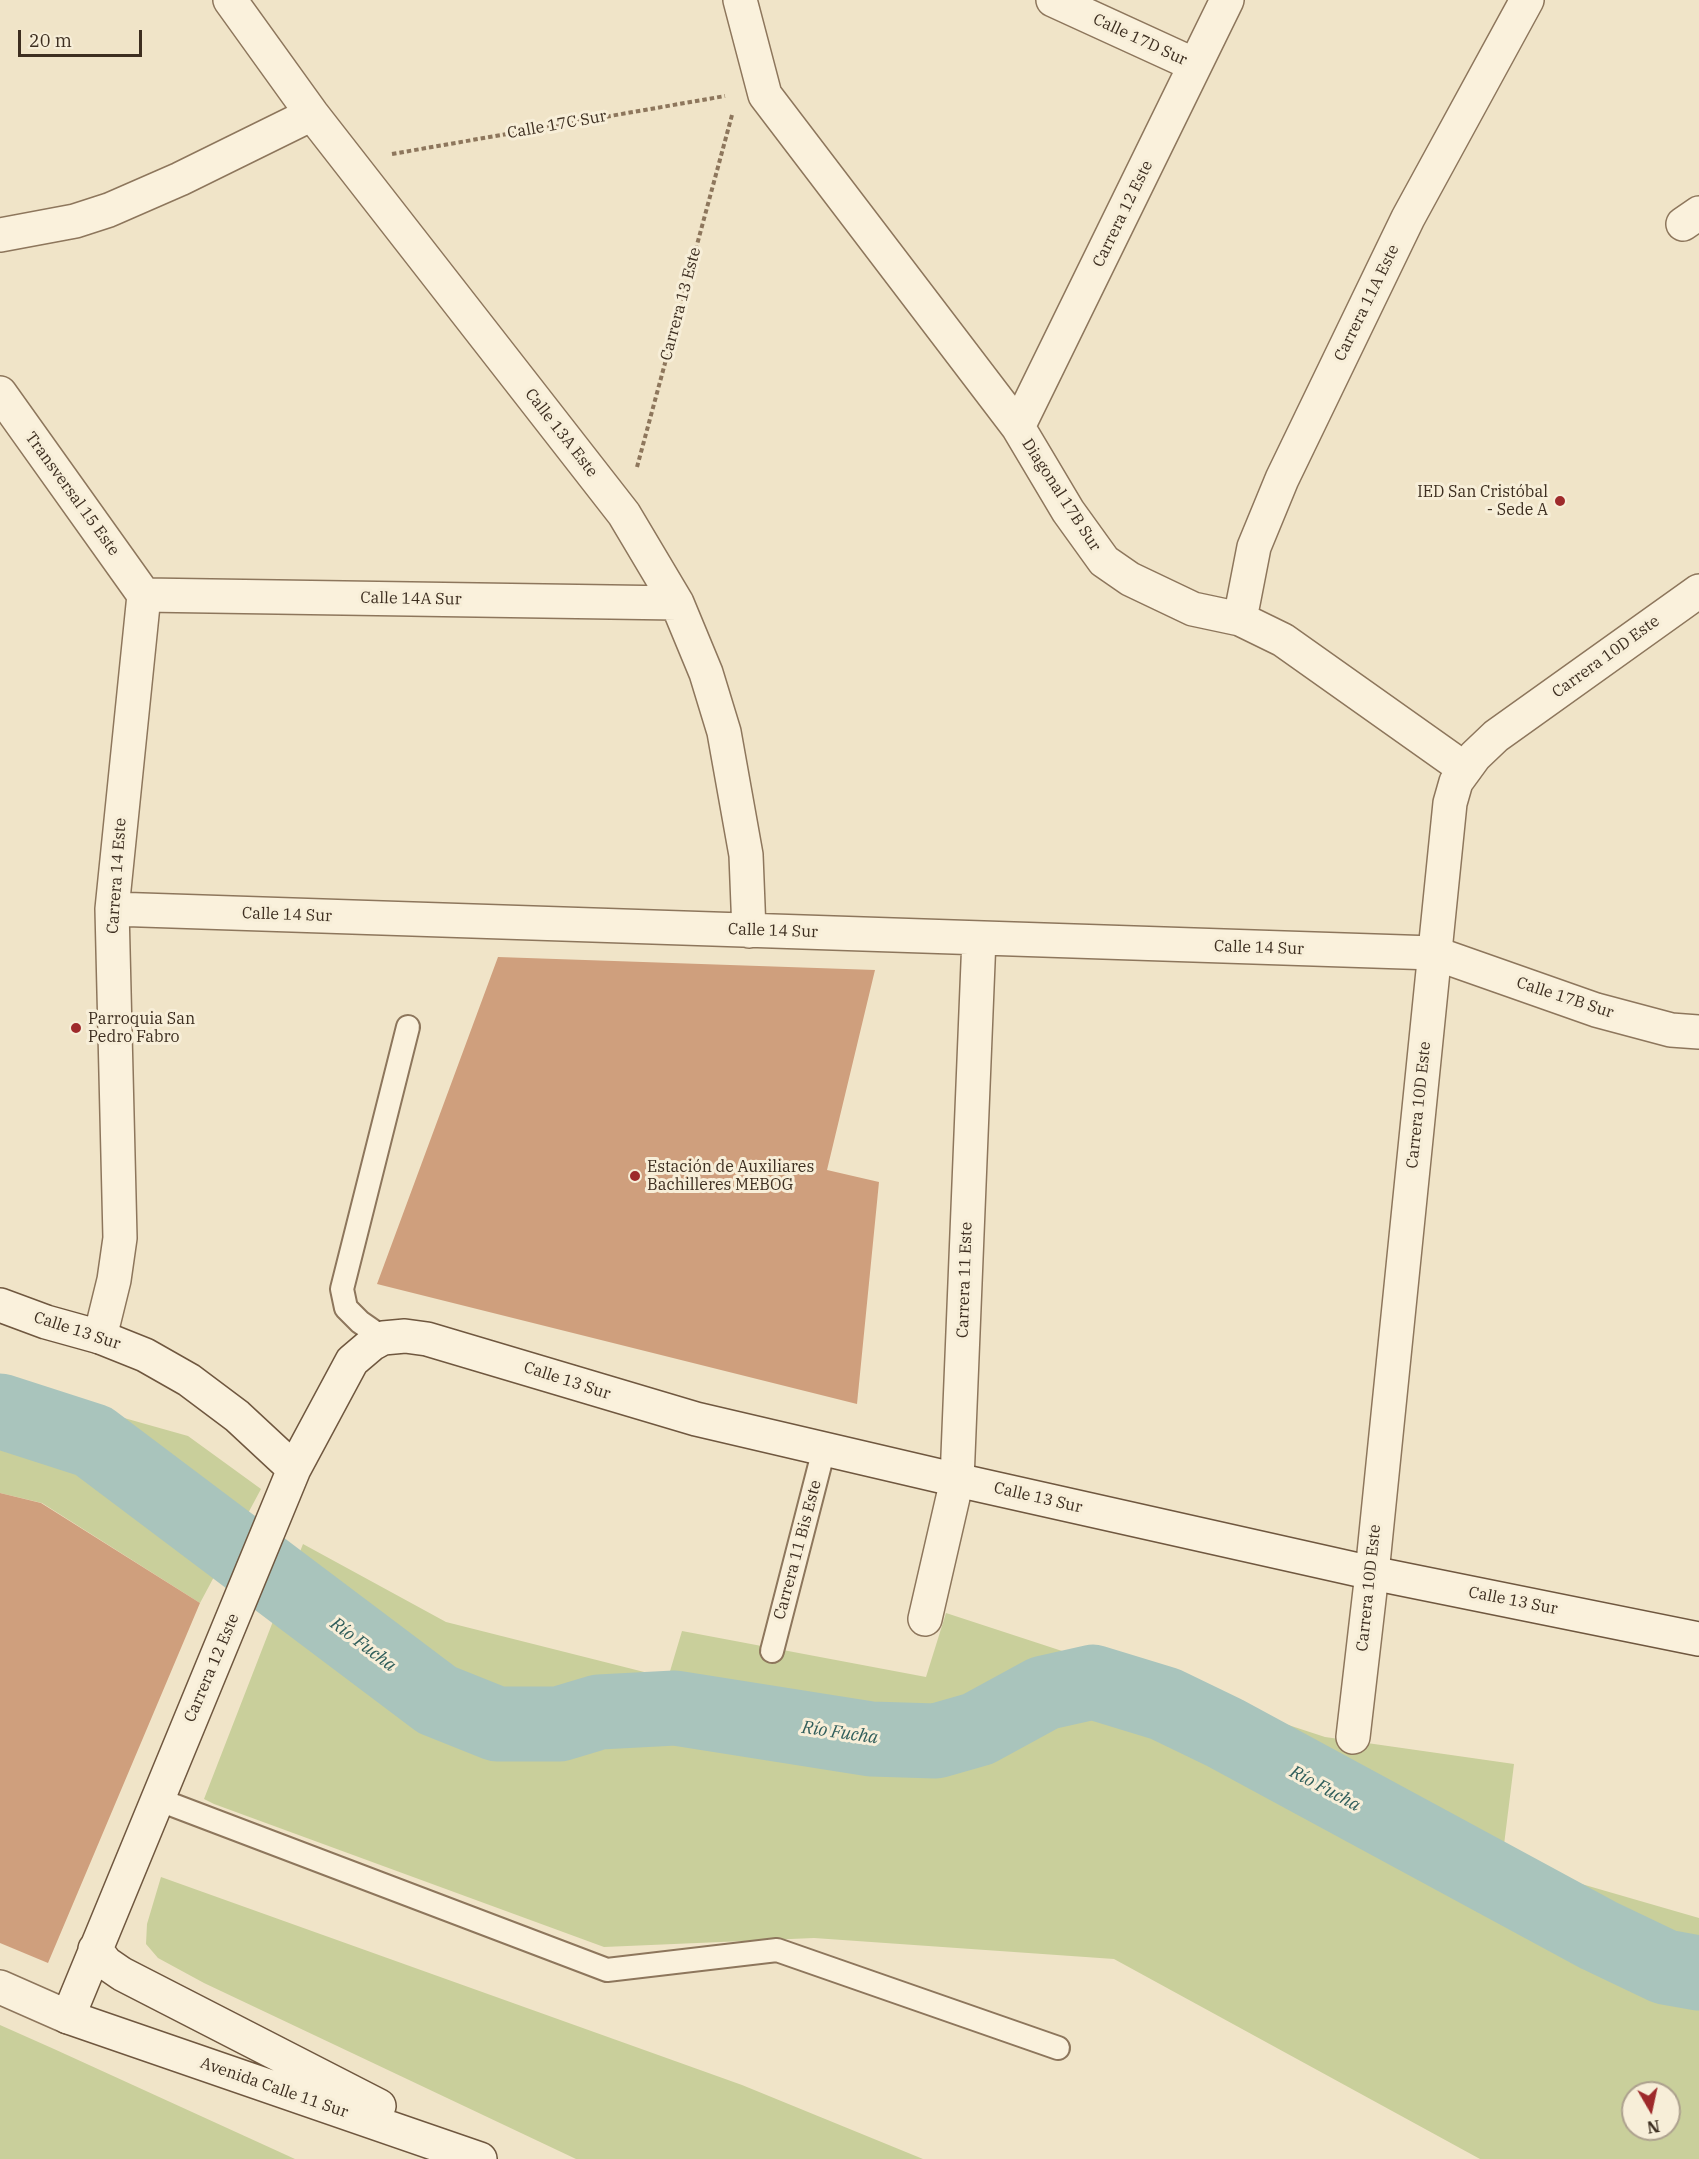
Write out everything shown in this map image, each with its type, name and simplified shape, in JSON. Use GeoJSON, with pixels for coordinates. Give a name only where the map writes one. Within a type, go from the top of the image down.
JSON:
{"type":"FeatureCollection","features":[{"type":"Feature","properties":{"kind":"street","name":"Calle 13A Este"},"geometry":{"type":"LineString","coordinates":[[230,0],[312,114],[624,514],[677,603],[706,673],[724,732],[737,794],[746,855],[749,930]]}},
{"type":"Feature","properties":{"kind":"street"},"geometry":{"type":"LineString","coordinates":[[740,0],[752,94]]}},
{"type":"Feature","properties":{"kind":"street","name":"Calle 17D Sur"},"geometry":{"type":"LineString","coordinates":[[1053,0],[1195,65]]}},
{"type":"Feature","properties":{"kind":"street","name":"Carrera 12 Este"},"geometry":{"type":"LineString","coordinates":[[1018,427],[1227,0]]}},
{"type":"Feature","properties":{"kind":"street","name":"Carrera 11A Este"},"geometry":{"type":"LineString","coordinates":[[1240,619],[1254,547],[1282,479],[1408,218],[1527,0]]}},
{"type":"Feature","properties":{"kind":"street","name":"Diagonal 17B Sur"},"geometry":{"type":"LineString","coordinates":[[752,94],[1018,427],[1068,510],[1104,561],[1130,579],[1194,609],[1240,619],[1283,640],[1465,768]]}},
{"type":"Feature","properties":{"kind":"street"},"geometry":{"type":"LineString","coordinates":[[0,235],[75,221],[109,210],[180,180],[312,114]]}},
{"type":"Feature","properties":{"kind":"street","name":"Transversal 15 Este"},"geometry":{"type":"LineString","coordinates":[[0,393],[144,595]]}},
{"type":"Feature","properties":{"kind":"street","name":"Carrera 10D Este"},"geometry":{"type":"LineString","coordinates":[[1353,1737],[1372,1573],[1450,803],[1456,782],[1465,768],[1496,736],[1699,591]]}},
{"type":"Feature","properties":{"kind":"street","name":"Calle 14A Sur"},"geometry":{"type":"LineString","coordinates":[[144,595],[677,603]]}},
{"type":"Feature","properties":{"kind":"street","name":"Carrera 14 Este"},"geometry":{"type":"LineString","coordinates":[[100,1337],[114,1280],[120,1238],[112,909],[144,595]]}},
{"type":"Feature","properties":{"kind":"street","name":"Calle 14 Sur"},"geometry":{"type":"LineString","coordinates":[[112,909],[1434,953]]}},
{"type":"Feature","properties":{"kind":"street","name":"Carrera 11 Este"},"geometry":{"type":"LineString","coordinates":[[925,1619],[957,1480],[979,938]]}},
{"type":"Feature","properties":{"kind":"street","name":"Calle 17B Sur"},"geometry":{"type":"LineString","coordinates":[[1434,953],[1596,1010],[1671,1030],[1699,1032]]}},
{"type":"Feature","properties":{"kind":"street","name":"Calle 13 Sur"},"geometry":{"type":"LineString","coordinates":[[0,1305],[46,1322],[100,1337],[145,1355],[189,1380],[237,1416],[294,1469]]}},
{"type":"Feature","properties":{"kind":"street","name":"Calle 13 Sur"},"geometry":{"type":"LineString","coordinates":[[383,1338],[405,1336],[427,1339],[623,1399],[957,1480],[1372,1573],[1699,1639]]}},
{"type":"Feature","properties":{"kind":"street","name":"Carrera 12 Este"},"geometry":{"type":"LineString","coordinates":[[68,2017],[294,1469],[352,1361],[383,1338]]}},
{"type":"Feature","properties":{"kind":"street"},"geometry":{"type":"LineString","coordinates":[[95,1950],[106,1963],[122,1974],[481,2159]]}},
{"type":"Feature","properties":{"kind":"street","name":"Avenida Calle 11 Sur"},"geometry":{"type":"LineString","coordinates":[[0,1987],[68,2017],[481,2159]]}},
{"type":"Feature","properties":{"kind":"lane"},"geometry":{"type":"LineString","coordinates":[[383,1338],[360,1322],[346,1308],[342,1289],[408,1027]]}},
{"type":"Feature","properties":{"kind":"lane","name":"Carrera 11 Bis Este"},"geometry":{"type":"LineString","coordinates":[[772,1651],[824,1449]]}},
{"type":"Feature","properties":{"kind":"lane"},"geometry":{"type":"LineString","coordinates":[[157,1799],[607,1970],[777,1950],[1058,2048]]}},
{"type":"Feature","properties":{"kind":"path","name":"Calle 17C Sur"},"geometry":{"type":"LineString","coordinates":[[350,161],[752,94]]}},
{"type":"Feature","properties":{"kind":"path","name":"Carrera 13 Este"},"geometry":{"type":"LineString","coordinates":[[624,514],[752,94]]}},
{"type":"Feature","properties":{"kind":"green space"},"geometry":{"type":"Polygon","coordinates":[[[0,1383],[188,1436],[261,1489],[200,1603],[42,1503],[0,1493],[0,1383]]]}},
{"type":"Feature","properties":{"kind":"green space"},"geometry":{"type":"Polygon","coordinates":[[[303,1544],[446,1622],[668,1678],[682,1631],[926,1677],[946,1613],[1325,1737],[1514,1764],[1502,1861],[1699,1918],[1699,2159],[1480,2159],[1114,1959],[814,1938],[604,1947],[204,1799],[303,1544]]]}},
{"type":"Feature","properties":{"kind":"green space"},"geometry":{"type":"Polygon","coordinates":[[[161,1877],[742,2085],[923,2159],[576,2159],[204,1983],[158,1958],[146,1944],[147,1924],[161,1877]]]}},
{"type":"Feature","properties":{"kind":"green space"},"geometry":{"type":"Polygon","coordinates":[[[0,2025],[54,2049],[295,2159],[0,2159],[0,2025]]]}},
{"type":"Feature","properties":{"kind":"building","name":"Estación de Auxiliares Bachilleres MEBOG"},"geometry":{"type":"Polygon","coordinates":[[[498,957],[875,970],[827,1170],[879,1182],[857,1404],[377,1284],[498,957]]]}},
{"type":"Feature","properties":{"kind":"building"},"geometry":{"type":"Polygon","coordinates":[[[0,1493],[41,1503],[200,1603],[48,1963],[0,1943],[0,1493]]]}},
{"type":"Feature","properties":{"kind":"waterway","name":"Río Fucha"},"geometry":{"type":"LineString","coordinates":[[0,1411],[93,1441],[437,1700],[497,1724],[559,1724],[599,1712],[675,1708],[871,1739],[936,1741],[978,1729],[1044,1693],[1093,1682],[1165,1704],[1225,1733],[1598,1935],[1665,1967],[1699,1973]]}},
{"type":"Feature","properties":{"kind":"place","name":"IED San Cristóbal - Sede A"},"geometry":{"type":"Point","coordinates":[1560,501]}},
{"type":"Feature","properties":{"kind":"place","name":"Parroquia San Pedro Fabro"},"geometry":{"type":"Point","coordinates":[76,1028]}},
{"type":"Feature","properties":{"kind":"place","name":"Estación de Auxiliares Bachilleres MEBOG"},"geometry":{"type":"Point","coordinates":[635,1176]}}]}
